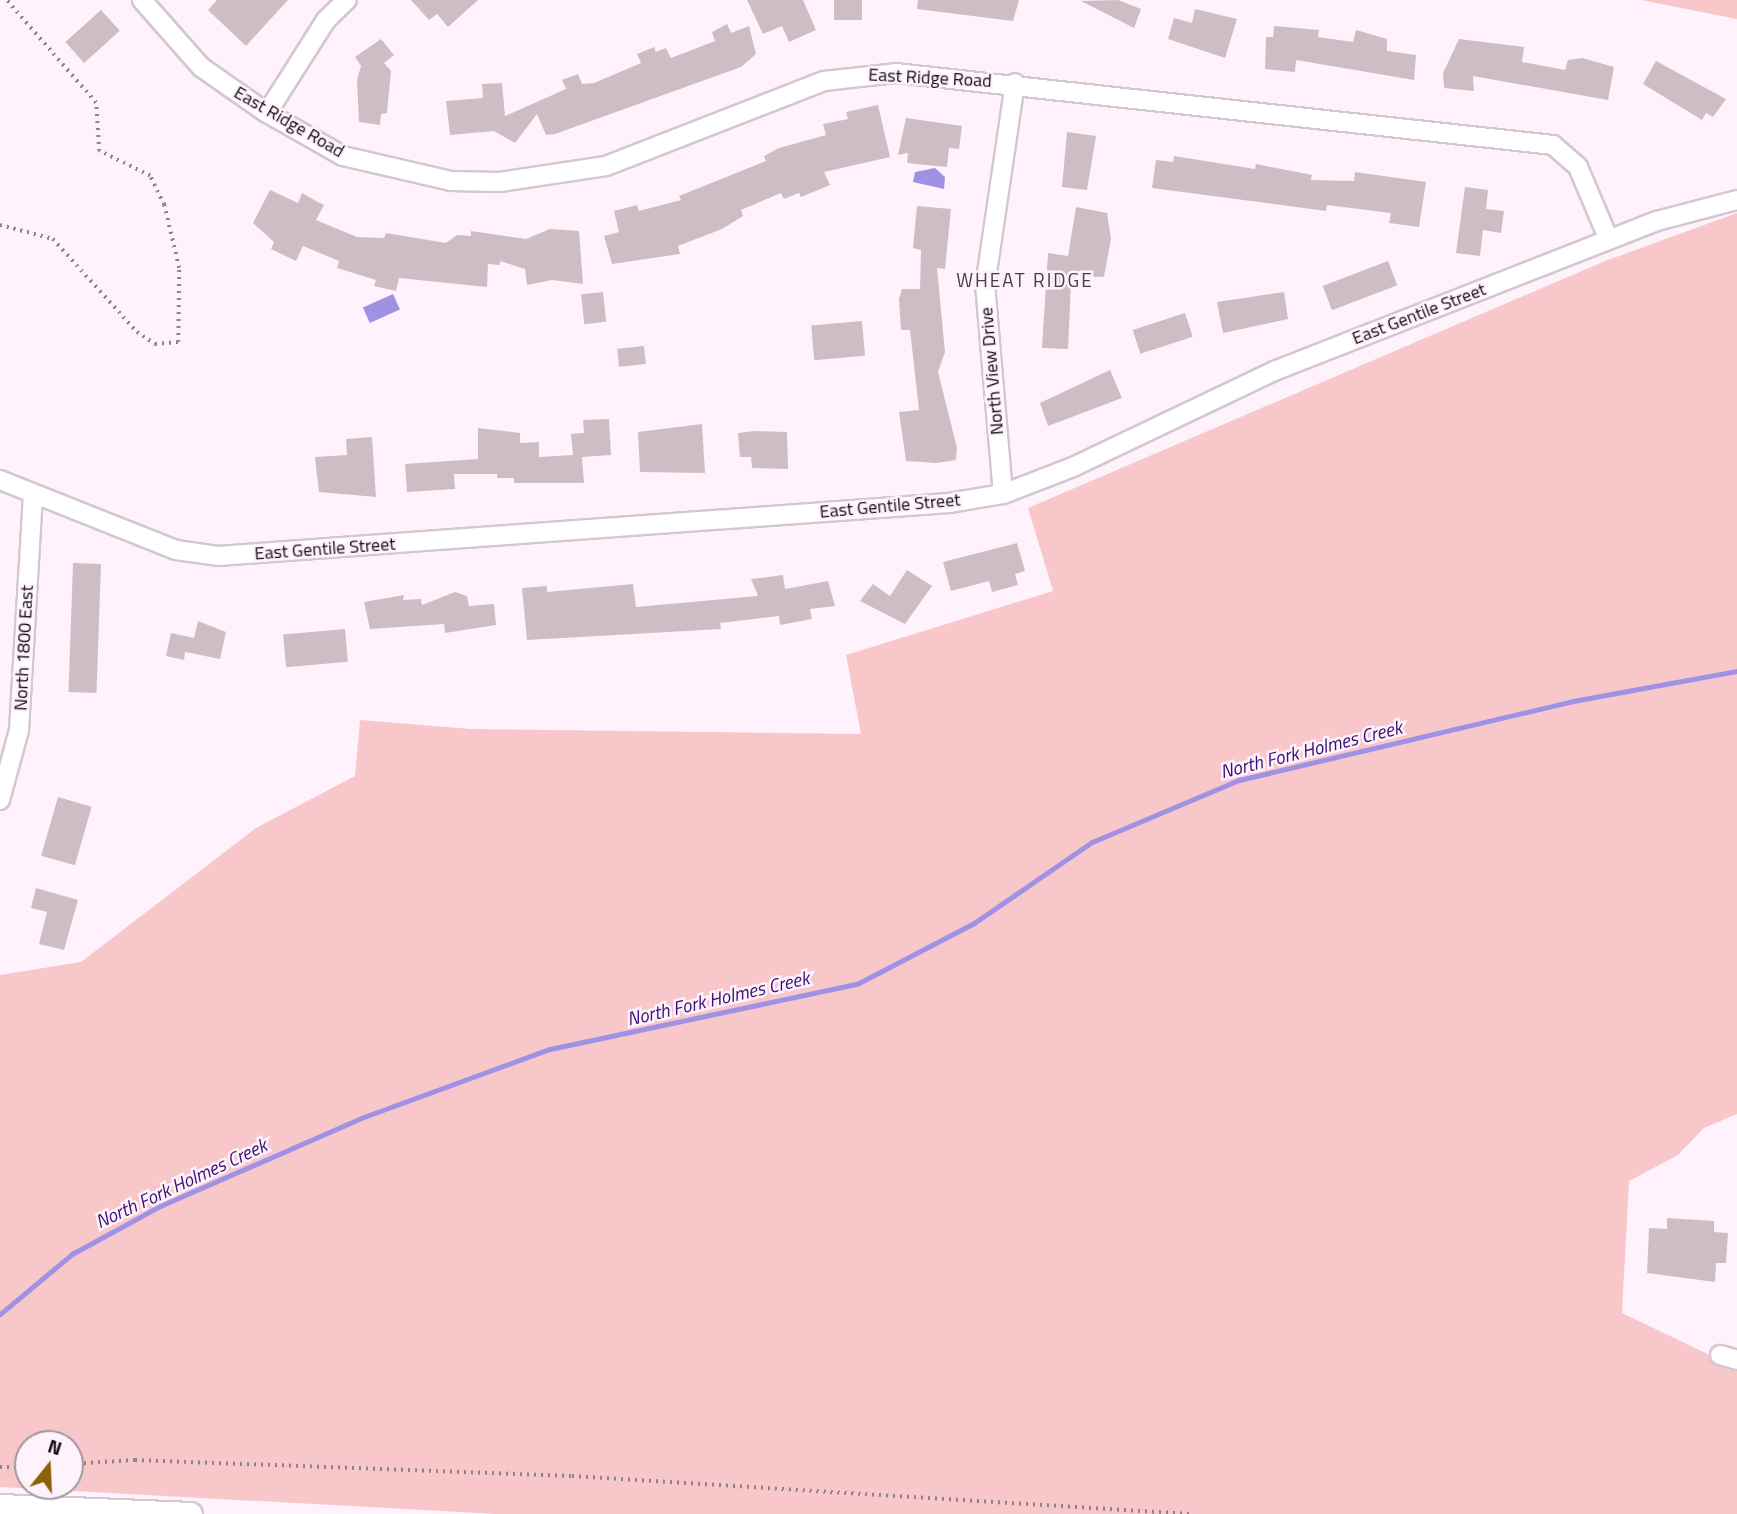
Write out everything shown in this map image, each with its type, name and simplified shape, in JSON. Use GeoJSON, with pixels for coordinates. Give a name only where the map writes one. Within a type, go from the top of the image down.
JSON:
{"type":"FeatureCollection","features":[{"type":"Feature","properties":{"kind":"main road"},"geometry":{"type":"LineString","coordinates":[[0,1506],[190,1514]]}},
{"type":"Feature","properties":{"kind":"street","name":"East Ridge Road"},"geometry":{"type":"LineString","coordinates":[[142,0],[201,67],[267,113],[343,156],[451,181],[500,182],[606,166],[824,81],[896,73],[1015,83],[1553,145],[1578,167],[1609,240]]}},
{"type":"Feature","properties":{"kind":"street"},"geometry":{"type":"LineString","coordinates":[[267,113],[326,20],[347,0]]}},
{"type":"Feature","properties":{"kind":"street","name":"North View Drive"},"geometry":{"type":"LineString","coordinates":[[1003,494],[985,286],[1015,83]]}},
{"type":"Feature","properties":{"kind":"street","name":"East Gentile Street"},"geometry":{"type":"LineString","coordinates":[[0,481],[176,550],[218,556],[949,503],[1003,494],[1110,451],[1274,371],[1609,240],[1737,200]]}},
{"type":"Feature","properties":{"kind":"street","name":"North 1800 East"},"geometry":{"type":"LineString","coordinates":[[0,800],[19,730],[33,493]]}},
{"type":"Feature","properties":{"kind":"street"},"geometry":{"type":"LineString","coordinates":[[0,729],[19,730]]}},
{"type":"Feature","properties":{"kind":"path"},"geometry":{"type":"LineString","coordinates":[[0,225],[53,239],[137,332],[155,344],[178,342],[179,268],[164,205],[150,176],[99,151],[96,103],[6,0]]}},
{"type":"Feature","properties":{"kind":"path"},"geometry":{"type":"LineString","coordinates":[[84,1463],[135,1460],[572,1476],[1190,1514]]}},
{"type":"Feature","properties":{"kind":"shaded area"},"geometry":{"type":"Polygon","coordinates":[[[1641,0],[1737,0],[1737,19],[1641,0]]]}},
{"type":"Feature","properties":{"kind":"shaded area"},"geometry":{"type":"Polygon","coordinates":[[[935,168],[945,177],[944,189],[913,182],[915,172],[935,168]]]}},
{"type":"Feature","properties":{"kind":"shaded area"},"geometry":{"type":"Polygon","coordinates":[[[1737,213],[1737,1114],[1704,1128],[1678,1155],[1629,1181],[1622,1313],[1737,1368],[1737,1514],[496,1514],[84,1492],[84,1430],[14,1430],[14,1488],[0,1487],[0,975],[81,962],[256,828],[355,776],[360,720],[471,729],[861,734],[846,655],[1053,591],[1028,508],[1605,261],[1737,213]]]}},
{"type":"Feature","properties":{"kind":"shaded area"},"geometry":{"type":"Polygon","coordinates":[[[393,294],[400,310],[370,323],[363,307],[393,294]]]}},
{"type":"Feature","properties":{"kind":"building"},"geometry":{"type":"Polygon","coordinates":[[[217,0],[288,0],[246,46],[208,10],[217,0]]]}},
{"type":"Feature","properties":{"kind":"building"},"geometry":{"type":"Polygon","coordinates":[[[411,0],[478,0],[448,27],[437,14],[429,20],[411,0]]]}},
{"type":"Feature","properties":{"kind":"building"},"geometry":{"type":"Polygon","coordinates":[[[747,0],[803,0],[816,30],[789,42],[782,26],[763,34],[747,0]]]}},
{"type":"Feature","properties":{"kind":"building"},"geometry":{"type":"Polygon","coordinates":[[[834,0],[862,0],[862,20],[834,20],[834,0]]]}},
{"type":"Feature","properties":{"kind":"building"},"geometry":{"type":"Polygon","coordinates":[[[918,0],[1019,0],[1013,21],[917,9],[918,0]]]}},
{"type":"Feature","properties":{"kind":"building"},"geometry":{"type":"Polygon","coordinates":[[[1118,0],[1141,9],[1134,28],[1081,1],[1118,0]]]}},
{"type":"Feature","properties":{"kind":"building"},"geometry":{"type":"Polygon","coordinates":[[[1195,9],[1237,19],[1225,58],[1168,39],[1174,18],[1192,23],[1195,9]]]}},
{"type":"Feature","properties":{"kind":"building"},"geometry":{"type":"Polygon","coordinates":[[[101,10],[120,31],[84,63],[65,42],[101,10]]]}},
{"type":"Feature","properties":{"kind":"building"},"geometry":{"type":"Polygon","coordinates":[[[727,24],[731,33],[749,26],[756,54],[741,67],[555,134],[546,135],[537,114],[515,143],[494,131],[450,135],[446,101],[483,98],[482,84],[502,83],[505,116],[566,89],[562,80],[578,74],[582,84],[594,83],[641,63],[637,54],[654,47],[656,52],[666,48],[671,58],[715,41],[712,32],[727,24]]]}},
{"type":"Feature","properties":{"kind":"building"},"geometry":{"type":"Polygon","coordinates":[[[1274,26],[1319,30],[1318,37],[1353,42],[1356,30],[1387,39],[1387,51],[1416,55],[1414,80],[1296,60],[1295,72],[1265,69],[1266,37],[1273,37],[1274,26]]]}},
{"type":"Feature","properties":{"kind":"building"},"geometry":{"type":"Polygon","coordinates":[[[381,39],[394,55],[384,63],[391,71],[387,113],[381,114],[380,125],[359,122],[357,80],[361,66],[355,57],[381,39]]]}},
{"type":"Feature","properties":{"kind":"building"},"geometry":{"type":"Polygon","coordinates":[[[1459,39],[1524,47],[1522,62],[1565,70],[1568,60],[1582,58],[1614,67],[1608,100],[1473,76],[1474,91],[1444,88],[1443,73],[1459,39]]]}},
{"type":"Feature","properties":{"kind":"building"},"geometry":{"type":"Polygon","coordinates":[[[1656,61],[1726,99],[1713,117],[1706,113],[1702,120],[1643,84],[1656,61]]]}},
{"type":"Feature","properties":{"kind":"building"},"geometry":{"type":"Polygon","coordinates":[[[878,105],[890,157],[824,172],[830,185],[801,197],[799,193],[784,199],[781,193],[741,210],[743,216],[722,229],[678,246],[680,254],[612,264],[604,236],[619,232],[614,211],[637,205],[639,211],[681,200],[679,196],[766,161],[764,156],[779,148],[826,135],[823,124],[848,119],[846,112],[878,105]]]}},
{"type":"Feature","properties":{"kind":"building"},"geometry":{"type":"Polygon","coordinates":[[[906,118],[962,126],[959,149],[949,148],[947,167],[907,163],[908,153],[898,155],[906,118]]]}},
{"type":"Feature","properties":{"kind":"building"},"geometry":{"type":"Polygon","coordinates":[[[1067,132],[1096,136],[1087,190],[1062,187],[1067,132]]]}},
{"type":"Feature","properties":{"kind":"building"},"geometry":{"type":"Polygon","coordinates":[[[1174,156],[1255,169],[1256,164],[1312,175],[1311,180],[1354,181],[1355,172],[1426,182],[1419,227],[1389,223],[1391,213],[1327,205],[1326,211],[1152,188],[1156,160],[1173,162],[1174,156]]]}},
{"type":"Feature","properties":{"kind":"building"},"geometry":{"type":"Polygon","coordinates":[[[1465,187],[1488,190],[1486,209],[1504,211],[1501,233],[1483,230],[1480,256],[1456,253],[1465,187]]]}},
{"type":"Feature","properties":{"kind":"building"},"geometry":{"type":"Polygon","coordinates":[[[270,190],[298,203],[302,193],[324,205],[316,220],[357,237],[384,238],[386,233],[446,243],[457,235],[471,236],[471,231],[526,239],[550,229],[579,231],[583,284],[552,280],[527,285],[525,269],[500,261],[500,265],[488,264],[487,287],[399,278],[396,291],[374,286],[376,280],[337,268],[339,261],[303,246],[296,261],[271,249],[274,242],[253,223],[270,190]]]}},
{"type":"Feature","properties":{"kind":"building"},"geometry":{"type":"Polygon","coordinates":[[[917,206],[951,209],[945,269],[937,268],[945,352],[938,372],[957,448],[956,460],[937,463],[906,461],[899,412],[919,410],[910,330],[901,330],[899,299],[902,289],[920,289],[921,250],[913,248],[917,206]]]}},
{"type":"Feature","properties":{"kind":"building"},"geometry":{"type":"Polygon","coordinates":[[[1076,207],[1107,213],[1111,239],[1104,277],[1077,276],[1071,283],[1068,349],[1042,348],[1048,253],[1068,256],[1076,207]]]}},
{"type":"Feature","properties":{"kind":"building"},"geometry":{"type":"Polygon","coordinates":[[[1388,261],[1397,285],[1332,310],[1323,286],[1388,261]]]}},
{"type":"Feature","properties":{"kind":"building"},"geometry":{"type":"Polygon","coordinates":[[[603,292],[606,322],[584,324],[581,294],[603,292]]]}},
{"type":"Feature","properties":{"kind":"building"},"geometry":{"type":"Polygon","coordinates":[[[1284,292],[1288,319],[1223,333],[1217,302],[1284,292]]]}},
{"type":"Feature","properties":{"kind":"building"},"geometry":{"type":"Polygon","coordinates":[[[1185,313],[1193,337],[1140,354],[1133,330],[1185,313]]]}},
{"type":"Feature","properties":{"kind":"building"},"geometry":{"type":"Polygon","coordinates":[[[862,321],[865,356],[814,360],[811,325],[862,321]]]}},
{"type":"Feature","properties":{"kind":"building"},"geometry":{"type":"Polygon","coordinates":[[[644,346],[646,364],[619,367],[617,349],[644,346]]]}},
{"type":"Feature","properties":{"kind":"building"},"geometry":{"type":"Polygon","coordinates":[[[1110,370],[1122,398],[1048,426],[1040,403],[1110,370]]]}},
{"type":"Feature","properties":{"kind":"building"},"geometry":{"type":"Polygon","coordinates":[[[609,419],[611,455],[582,457],[584,483],[514,483],[514,478],[497,478],[497,474],[454,474],[455,489],[407,492],[405,464],[478,459],[478,428],[520,433],[520,443],[539,442],[539,457],[573,455],[571,434],[584,433],[583,420],[609,419]]]}},
{"type":"Feature","properties":{"kind":"building"},"geometry":{"type":"Polygon","coordinates":[[[702,424],[705,473],[640,472],[638,432],[702,424]]]}},
{"type":"Feature","properties":{"kind":"building"},"geometry":{"type":"Polygon","coordinates":[[[787,432],[788,469],[752,468],[751,457],[740,457],[738,433],[787,432]]]}},
{"type":"Feature","properties":{"kind":"building"},"geometry":{"type":"Polygon","coordinates":[[[372,437],[376,497],[319,492],[315,457],[347,455],[346,439],[372,437]]]}},
{"type":"Feature","properties":{"kind":"building"},"geometry":{"type":"Polygon","coordinates":[[[1017,543],[1025,571],[1015,574],[1018,585],[992,592],[989,581],[951,591],[943,562],[1017,543]]]}},
{"type":"Feature","properties":{"kind":"building"},"geometry":{"type":"Polygon","coordinates":[[[73,563],[101,564],[96,693],[68,692],[73,563]]]}},
{"type":"Feature","properties":{"kind":"building"},"geometry":{"type":"Polygon","coordinates":[[[907,570],[932,586],[905,624],[860,601],[873,584],[890,596],[907,570]]]}},
{"type":"Feature","properties":{"kind":"building"},"geometry":{"type":"Polygon","coordinates":[[[783,575],[785,589],[828,581],[835,606],[810,609],[812,619],[780,625],[779,616],[720,623],[721,629],[527,640],[522,588],[547,586],[547,592],[633,584],[636,607],[758,596],[751,579],[783,575]]]}},
{"type":"Feature","properties":{"kind":"building"},"geometry":{"type":"Polygon","coordinates":[[[455,592],[467,596],[469,606],[494,604],[496,625],[445,633],[444,624],[370,629],[364,602],[404,595],[403,600],[421,599],[422,605],[455,592]]]}},
{"type":"Feature","properties":{"kind":"building"},"geometry":{"type":"Polygon","coordinates":[[[198,621],[226,632],[220,659],[185,652],[184,660],[166,656],[171,633],[194,638],[198,621]]]}},
{"type":"Feature","properties":{"kind":"building"},"geometry":{"type":"Polygon","coordinates":[[[345,629],[348,662],[286,667],[283,634],[345,629]]]}},
{"type":"Feature","properties":{"kind":"building"},"geometry":{"type":"Polygon","coordinates":[[[58,797],[92,807],[75,865],[41,856],[58,797]]]}},
{"type":"Feature","properties":{"kind":"building"},"geometry":{"type":"Polygon","coordinates":[[[36,888],[78,900],[64,950],[39,944],[47,912],[31,908],[36,888]]]}},
{"type":"Feature","properties":{"kind":"building"},"geometry":{"type":"Polygon","coordinates":[[[1667,1218],[1714,1221],[1714,1232],[1728,1233],[1726,1263],[1716,1263],[1715,1282],[1647,1273],[1649,1228],[1667,1229],[1667,1218]]]}},
{"type":"Feature","properties":{"kind":"waterway","name":"North Fork Holmes Creek"},"geometry":{"type":"LineString","coordinates":[[0,1314],[72,1254],[160,1206],[361,1118],[550,1049],[857,984],[974,923],[1092,842],[1239,780],[1573,701],[1737,671]]}},
{"type":"Feature","properties":{"kind":"district","name":"WHEAT RIDGE"},"geometry":{"type":"Point","coordinates":[1025,280]}}]}
